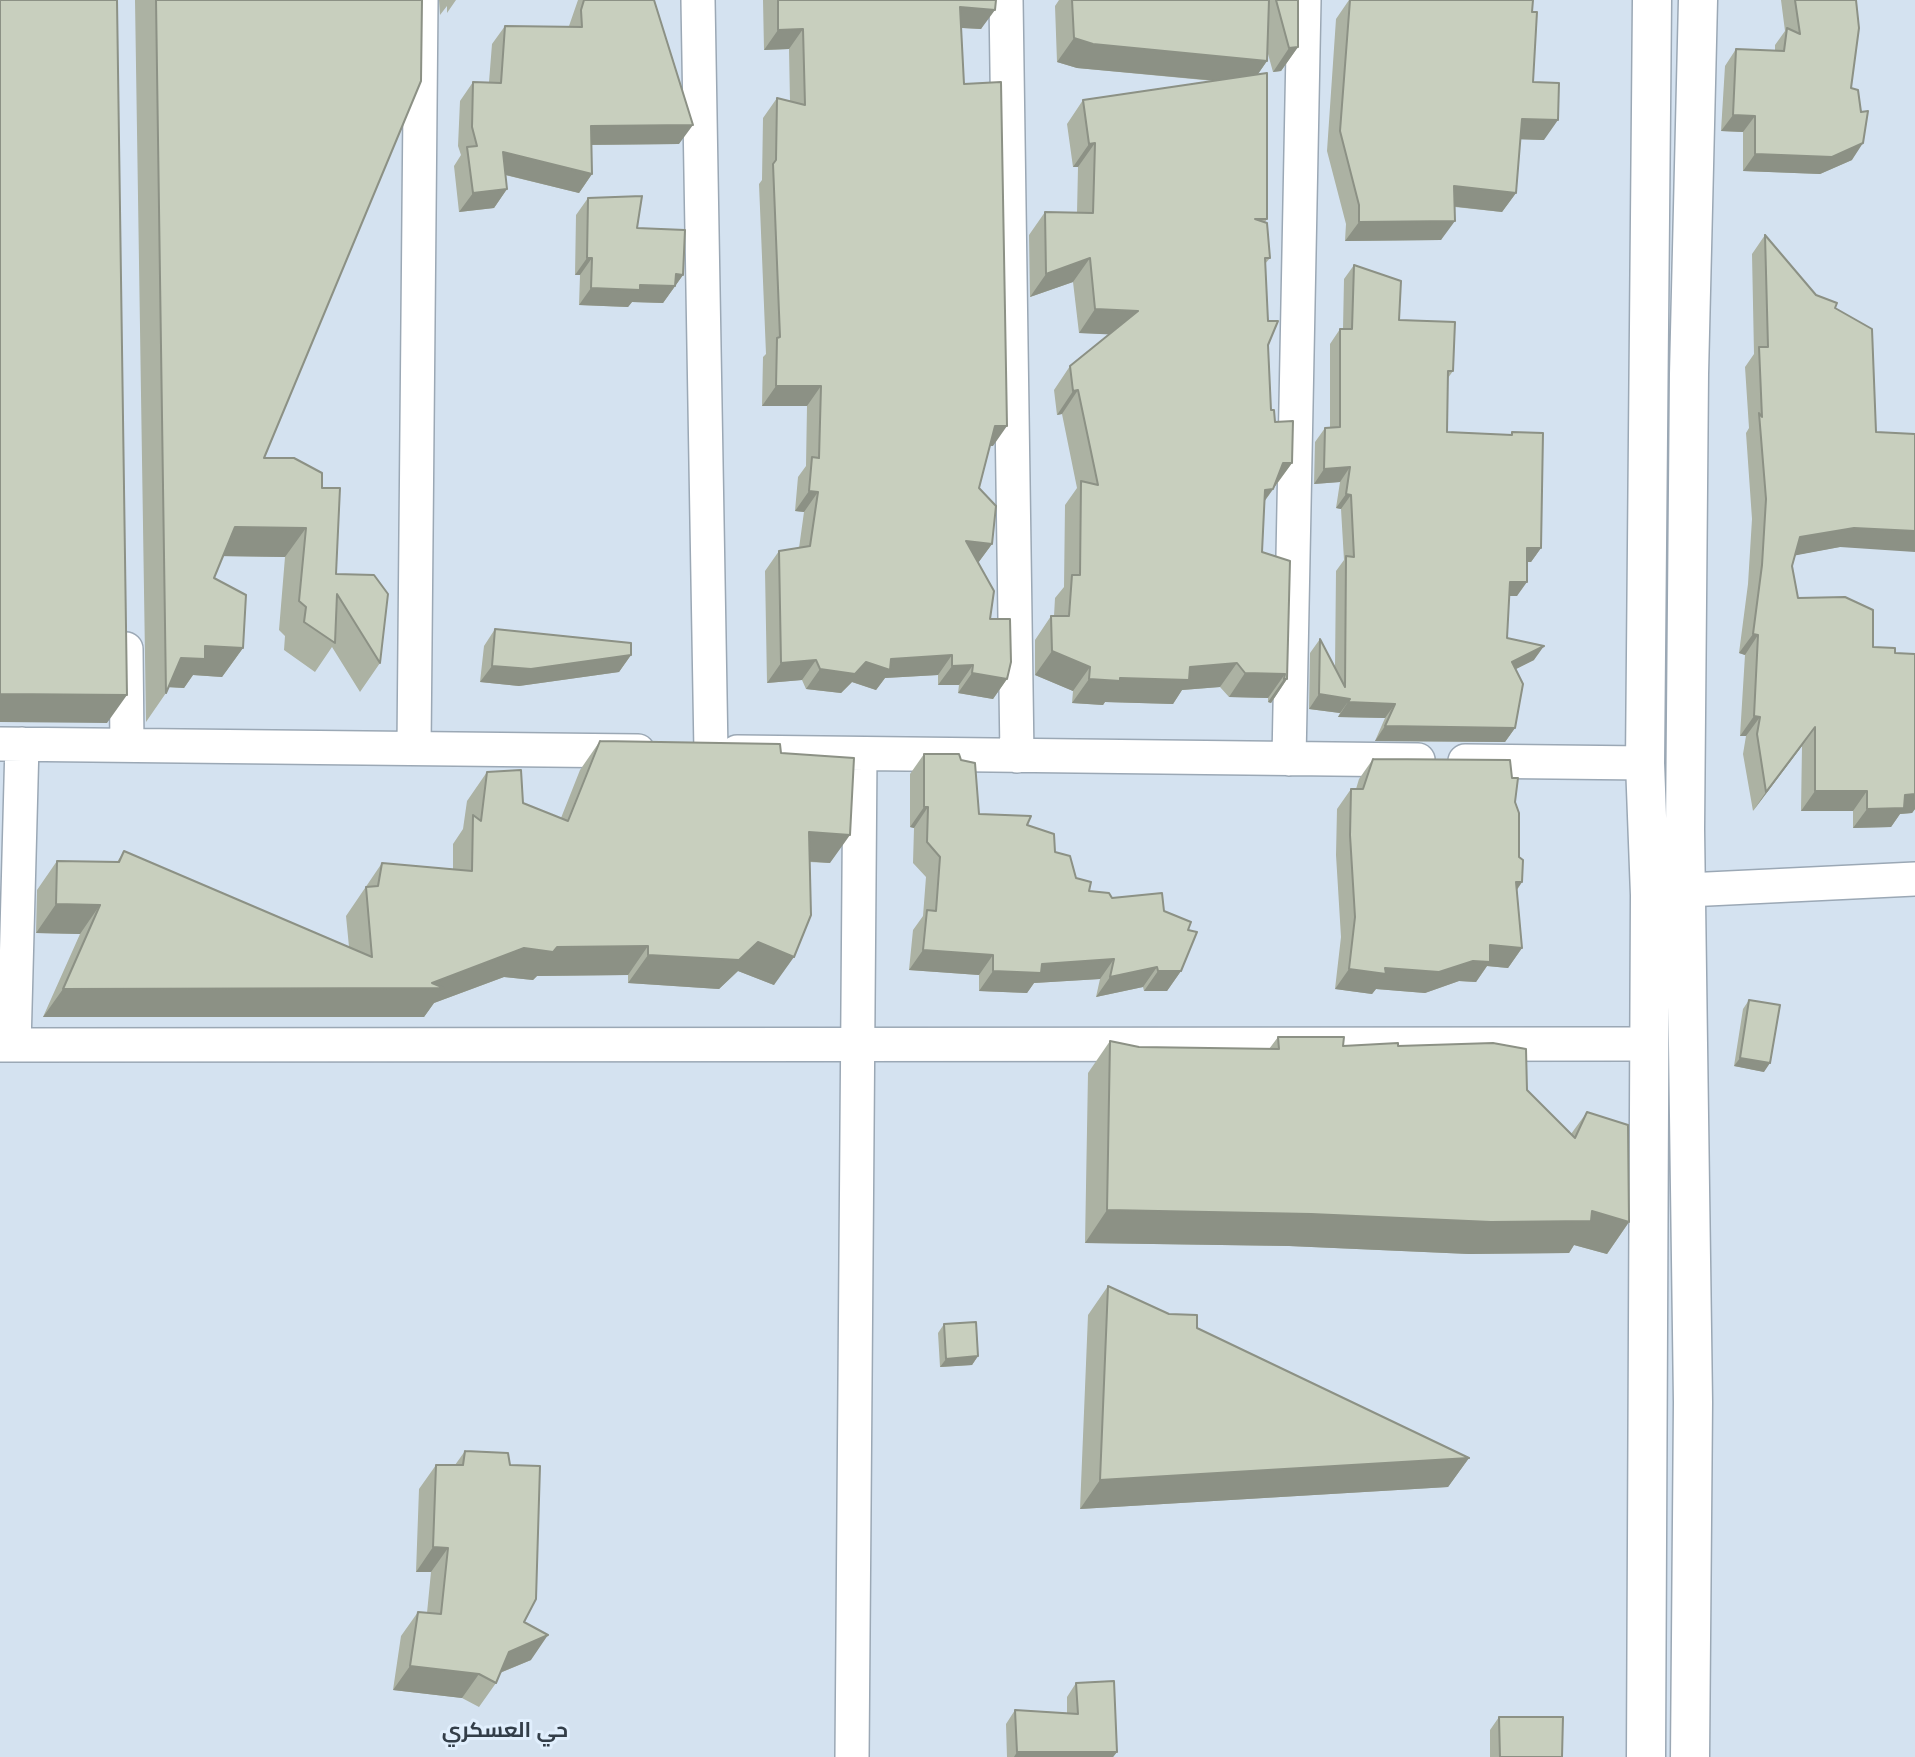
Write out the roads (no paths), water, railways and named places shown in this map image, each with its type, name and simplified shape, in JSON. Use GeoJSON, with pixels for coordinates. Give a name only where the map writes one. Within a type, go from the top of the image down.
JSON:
{"type":"FeatureCollection","features":[{"type":"Feature","properties":{"kind":"street"},"geometry":{"type":"LineString","coordinates":[[414,748],[421,0]]}},
{"type":"Feature","properties":{"kind":"street"},"geometry":{"type":"LineString","coordinates":[[689,752],[698,0]]}},
{"type":"Feature","properties":{"kind":"street"},"geometry":{"type":"LineString","coordinates":[[1006,0],[1017,756]]}},
{"type":"Feature","properties":{"kind":"street"},"geometry":{"type":"LineString","coordinates":[[1289,759],[1304,0]]}},
{"type":"Feature","properties":{"kind":"street"},"geometry":{"type":"LineString","coordinates":[[1646,1757],[1650,895],[1645,763],[1652,0]]}},
{"type":"Feature","properties":{"kind":"street"},"geometry":{"type":"LineString","coordinates":[[1690,1757],[1693,1402],[1686,890],[1689,374],[1698,0]]}},
{"type":"Feature","properties":{"kind":"street"},"geometry":{"type":"LineString","coordinates":[[1649,366],[1653,377],[1662,383],[1672,385],[1683,382],[1689,374]]}},
{"type":"Feature","properties":{"kind":"street"},"geometry":{"type":"LineString","coordinates":[[1648,488],[1654,478],[1665,473],[1677,475],[1686,484],[1688,495]]}},
{"type":"Feature","properties":{"kind":"street"},"geometry":{"type":"LineString","coordinates":[[126,622],[127,745]]}},
{"type":"Feature","properties":{"kind":"street"},"geometry":{"type":"LineString","coordinates":[[1645,763],[11,744],[7,1045],[1649,1044]]}},
{"type":"Feature","properties":{"kind":"street"},"geometry":{"type":"LineString","coordinates":[[852,1757],[860,754]]}},
{"type":"Feature","properties":{"kind":"street"},"geometry":{"type":"LineString","coordinates":[[1686,890],[1915,879]]}},
{"type":"Feature","properties":{"kind":"district","name":"حي العسكري"},"geometry":{"type":"Point","coordinates":[505,1731]}}]}
